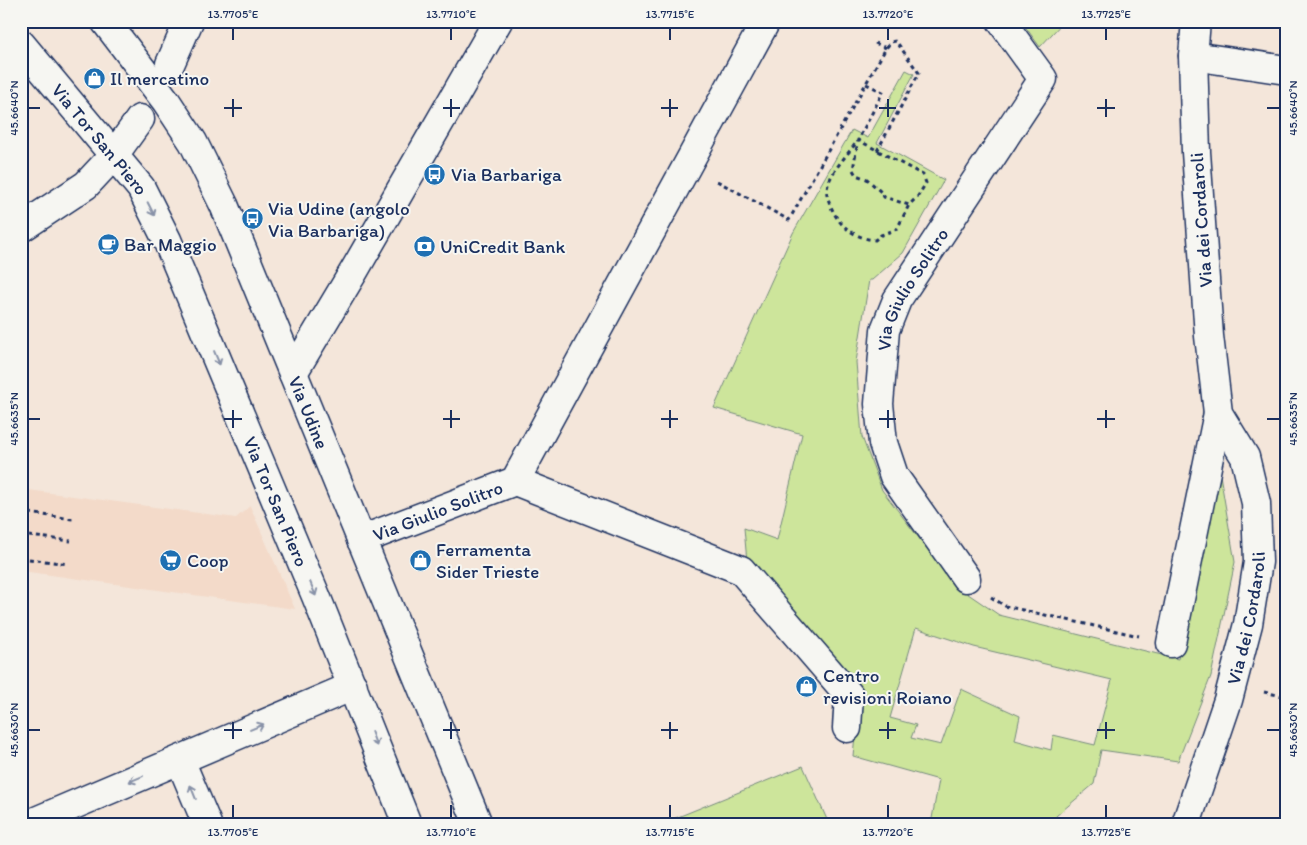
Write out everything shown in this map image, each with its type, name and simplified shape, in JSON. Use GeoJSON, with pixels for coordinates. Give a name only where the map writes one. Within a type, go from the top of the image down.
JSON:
{"type":"FeatureCollection","features":[{"type":"Feature","properties":{"kind":"street","name":"Via Udine"},"geometry":{"type":"LineString","coordinates":[[105,21],[166,101],[193,142],[224,204],[478,824]]}},
{"type":"Feature","properties":{"kind":"street"},"geometry":{"type":"LineString","coordinates":[[170,64],[189,21]]}},
{"type":"Feature","properties":{"kind":"street"},"geometry":{"type":"LineString","coordinates":[[292,373],[354,271],[498,21]]}},
{"type":"Feature","properties":{"kind":"street","name":"Via Giulio Solitro"},"geometry":{"type":"LineString","coordinates":[[361,540],[516,481],[766,21]]}},
{"type":"Feature","properties":{"kind":"street","name":"Via Giulio Solitro"},"geometry":{"type":"LineString","coordinates":[[966,578],[894,476],[883,443],[879,404],[885,330],[897,300],[1044,79],[1001,21]]}},
{"type":"Feature","properties":{"kind":"street","name":"Via dei Cordaroli"},"geometry":{"type":"LineString","coordinates":[[1171,643],[1218,413],[1209,336],[1196,161],[1193,56],[1196,21]]}},
{"type":"Feature","properties":{"kind":"street","name":"Via Tor San Piero"},"geometry":{"type":"LineString","coordinates":[[21,44],[141,188],[167,240],[353,686],[406,824]]}},
{"type":"Feature","properties":{"kind":"street"},"geometry":{"type":"LineString","coordinates":[[1193,56],[1286,70]]}},
{"type":"Feature","properties":{"kind":"street"},"geometry":{"type":"LineString","coordinates":[[21,228],[86,185],[114,155],[140,119]]}},
{"type":"Feature","properties":{"kind":"street","name":"Via dei Cordaroli"},"geometry":{"type":"LineString","coordinates":[[1186,824],[1229,696],[1248,624],[1258,562],[1256,503],[1245,456],[1218,413]]}},
{"type":"Feature","properties":{"kind":"street","name":"Via Giulio Solitro"},"geometry":{"type":"LineString","coordinates":[[516,481],[741,570],[849,695],[847,728]]}},
{"type":"Feature","properties":{"kind":"street"},"geometry":{"type":"LineString","coordinates":[[29,824],[353,686]]}},
{"type":"Feature","properties":{"kind":"street"},"geometry":{"type":"LineString","coordinates":[[180,760],[206,824]]}},
{"type":"Feature","properties":{"kind":"path"},"geometry":{"type":"LineString","coordinates":[[711,178],[790,220],[886,48],[891,42],[896,41],[919,73],[877,151]]}},
{"type":"Feature","properties":{"kind":"path"},"geometry":{"type":"LineString","coordinates":[[876,43],[886,48]]}},
{"type":"Feature","properties":{"kind":"path"},"geometry":{"type":"LineString","coordinates":[[858,140],[924,175],[926,183],[918,196],[909,204],[897,229],[881,235],[875,240],[855,234],[837,220],[827,196],[827,189],[840,164],[858,140],[883,92],[866,84]]}},
{"type":"Feature","properties":{"kind":"path"},"geometry":{"type":"LineString","coordinates":[[858,140],[853,170],[856,175],[867,179],[884,197],[909,204]]}},
{"type":"Feature","properties":{"kind":"path"},"geometry":{"type":"LineString","coordinates":[[21,512],[74,519]]}},
{"type":"Feature","properties":{"kind":"path"},"geometry":{"type":"LineString","coordinates":[[21,535],[71,541]]}},
{"type":"Feature","properties":{"kind":"path"},"geometry":{"type":"LineString","coordinates":[[21,558],[68,564]]}},
{"type":"Feature","properties":{"kind":"path"},"geometry":{"type":"LineString","coordinates":[[966,578],[1005,606],[1171,643]]}},
{"type":"Feature","properties":{"kind":"shaded area","name":"Coop"},"geometry":{"type":"Polygon","coordinates":[[[21,489],[236,518],[250,506],[295,609],[22,571],[21,489]]]}},
{"type":"Feature","properties":{"kind":"green space"},"geometry":{"type":"Polygon","coordinates":[[[1021,21],[1064,21],[1040,47],[1021,21]]]}},
{"type":"Feature","properties":{"kind":"green space"},"geometry":{"type":"Polygon","coordinates":[[[906,70],[914,74],[877,143],[944,180],[903,253],[872,280],[869,280],[856,362],[862,437],[882,490],[955,585],[999,615],[1178,659],[1219,469],[1235,562],[1211,676],[1178,761],[1101,750],[1094,784],[1056,816],[1055,824],[931,824],[939,780],[853,756],[859,692],[747,562],[744,528],[777,540],[802,434],[714,408],[793,233],[852,130],[868,138],[906,70]],[[916,628],[890,718],[916,725],[911,738],[941,745],[961,689],[1020,716],[1015,740],[1051,750],[1053,735],[1095,745],[1112,680],[974,647],[916,628]]]}},
{"type":"Feature","properties":{"kind":"green space"},"geometry":{"type":"Polygon","coordinates":[[[803,766],[829,824],[675,824],[673,819],[803,766]]]}},
{"type":"Feature","properties":{"kind":"place","name":"Il mercatino"},"geometry":{"type":"Point","coordinates":[94,78]}},
{"type":"Feature","properties":{"kind":"place","name":"Via Barbariga"},"geometry":{"type":"Point","coordinates":[435,174]}},
{"type":"Feature","properties":{"kind":"place","name":"Via Udine (angolo Via Barbariga)"},"geometry":{"type":"Point","coordinates":[252,219]}},
{"type":"Feature","properties":{"kind":"place","name":"Bar Maggio"},"geometry":{"type":"Point","coordinates":[108,244]}},
{"type":"Feature","properties":{"kind":"place","name":"UniCredit Bank"},"geometry":{"type":"Point","coordinates":[424,246]}},
{"type":"Feature","properties":{"kind":"place","name":"Coop"},"geometry":{"type":"Point","coordinates":[171,560]}},
{"type":"Feature","properties":{"kind":"place","name":"Ferramenta Sider Trieste"},"geometry":{"type":"Point","coordinates":[420,560]}},
{"type":"Feature","properties":{"kind":"place","name":"Centro revisioni Roiano"},"geometry":{"type":"Point","coordinates":[807,686]}}]}
